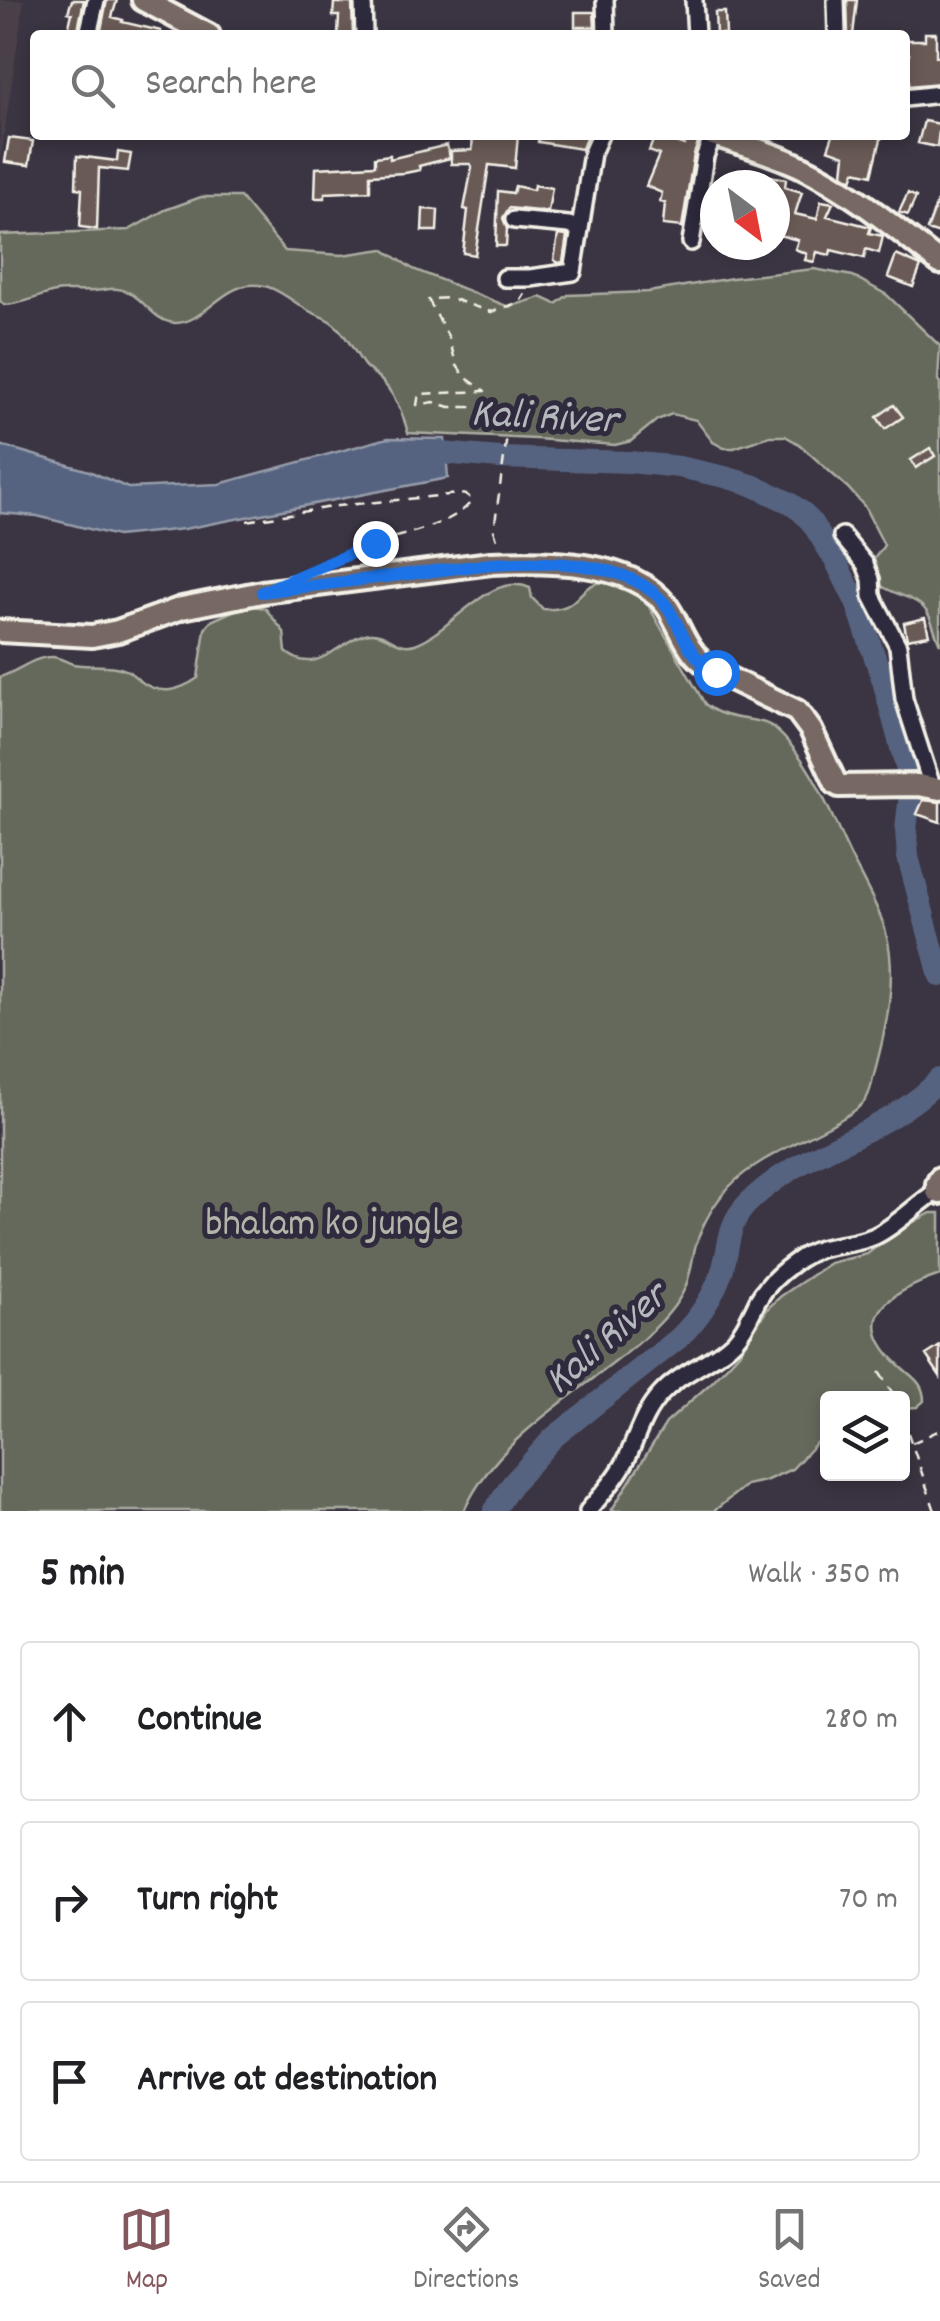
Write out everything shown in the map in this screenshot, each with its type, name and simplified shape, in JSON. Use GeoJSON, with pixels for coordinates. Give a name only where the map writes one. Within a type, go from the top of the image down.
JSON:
{"type":"FeatureCollection","features":[{"type":"Feature","properties":{"kind":"main road"},"geometry":{"type":"LineString","coordinates":[[143,0],[200,30]]}},
{"type":"Feature","properties":{"kind":"main road"},"geometry":{"type":"LineString","coordinates":[[729,140],[802,167],[848,194],[940,263]]}},
{"type":"Feature","properties":{"kind":"main road"},"geometry":{"type":"LineString","coordinates":[[0,631],[92,636],[182,608],[262,592],[491,564],[578,565],[623,577],[649,589],[664,603],[704,664],[797,711],[811,730],[832,781],[840,786],[930,787]]}},
{"type":"Feature","properties":{"kind":"street"},"geometry":{"type":"LineString","coordinates":[[89,30],[96,0]]}},
{"type":"Feature","properties":{"kind":"street"},"geometry":{"type":"LineString","coordinates":[[364,0],[364,30]]}},
{"type":"Feature","properties":{"kind":"street"},"geometry":{"type":"LineString","coordinates":[[605,0],[606,30]]}},
{"type":"Feature","properties":{"kind":"street"},"geometry":{"type":"LineString","coordinates":[[694,0],[696,30]]}},
{"type":"Feature","properties":{"kind":"street"},"geometry":{"type":"LineString","coordinates":[[836,0],[837,30]]}},
{"type":"Feature","properties":{"kind":"street"},"geometry":{"type":"LineString","coordinates":[[910,97],[940,94]]}},
{"type":"Feature","properties":{"kind":"street"},"geometry":{"type":"LineString","coordinates":[[504,278],[573,272],[592,153],[598,140]]}},
{"type":"Feature","properties":{"kind":"street"},"geometry":{"type":"LineString","coordinates":[[691,242],[710,140]]}},
{"type":"Feature","properties":{"kind":"street"},"geometry":{"type":"LineString","coordinates":[[514,220],[580,228]]}},
{"type":"Feature","properties":{"kind":"street"},"geometry":{"type":"LineString","coordinates":[[842,536],[865,564],[872,596],[898,646],[906,707],[930,787]]}},
{"type":"Feature","properties":{"kind":"street"},"geometry":{"type":"LineString","coordinates":[[588,1511],[626,1460],[650,1407],[680,1377],[733,1342],[766,1288],[780,1274],[810,1252],[855,1242],[885,1230],[939,1188]]}},
{"type":"Feature","properties":{"kind":"path"},"geometry":{"type":"LineString","coordinates":[[498,539],[494,530],[509,421],[491,407],[450,407],[434,402],[417,406],[420,394],[485,391],[464,377],[456,364],[450,338],[428,299],[450,298],[491,312],[520,302],[530,278]]}},
{"type":"Feature","properties":{"kind":"path"},"geometry":{"type":"LineString","coordinates":[[247,521],[337,506],[458,494],[472,500],[464,509],[422,530],[362,547],[313,569]]}},
{"type":"Feature","properties":{"kind":"path"},"geometry":{"type":"LineString","coordinates":[[879,1372],[891,1391]]}},
{"type":"Feature","properties":{"kind":"path"},"geometry":{"type":"LineString","coordinates":[[911,1444],[940,1430]]}},
{"type":"Feature","properties":{"kind":"path"},"geometry":{"type":"LineString","coordinates":[[910,1441],[935,1511]]}},
{"type":"Feature","properties":{"kind":"shaded area"},"geometry":{"type":"Polygon","coordinates":[[[0,0],[24,0],[0,163],[0,0]]]}},
{"type":"Feature","properties":{"kind":"green space"},"geometry":{"type":"Polygon","coordinates":[[[201,197],[240,197],[285,251],[342,255],[383,249],[413,269],[509,307],[541,297],[556,304],[568,295],[648,292],[814,269],[853,276],[887,295],[940,346],[940,644],[923,607],[881,586],[872,574],[873,562],[884,545],[864,506],[799,444],[785,436],[724,448],[713,442],[696,420],[672,414],[657,420],[631,441],[615,445],[408,433],[390,391],[365,366],[337,327],[266,286],[239,288],[193,318],[175,323],[159,318],[133,295],[117,289],[56,292],[11,305],[0,301],[0,235],[129,230],[165,210],[201,197]]]}},
{"type":"Feature","properties":{"kind":"green space","name":"bhalam ko jungle"},"geometry":{"type":"Polygon","coordinates":[[[603,582],[631,590],[645,600],[705,704],[723,714],[774,728],[799,756],[819,788],[879,913],[889,950],[891,986],[886,1022],[866,1099],[852,1113],[763,1160],[730,1186],[702,1228],[687,1283],[672,1310],[642,1340],[520,1437],[479,1483],[464,1511],[0,1511],[0,677],[38,659],[54,657],[73,664],[122,669],[148,686],[170,690],[198,678],[205,629],[211,621],[246,605],[265,608],[284,632],[286,652],[309,661],[371,633],[403,645],[415,644],[500,588],[530,588],[532,598],[543,609],[556,609],[603,582]]]}},
{"type":"Feature","properties":{"kind":"green space"},"geometry":{"type":"Polygon","coordinates":[[[931,1213],[940,1213],[940,1275],[893,1298],[877,1319],[877,1332],[884,1347],[919,1384],[924,1401],[910,1408],[910,1391],[820,1391],[820,1439],[792,1469],[746,1485],[714,1511],[611,1511],[666,1423],[739,1353],[768,1308],[830,1263],[867,1254],[898,1230],[931,1213]]]}},
{"type":"Feature","properties":{"kind":"water"},"geometry":{"type":"Polygon","coordinates":[[[388,438],[445,439],[448,478],[184,529],[117,536],[37,516],[0,513],[0,445],[89,471],[128,488],[219,484],[388,438]]]}},
{"type":"Feature","properties":{"kind":"building"},"geometry":{"type":"Polygon","coordinates":[[[72,0],[84,0],[78,30],[68,30],[72,13],[68,12],[72,0]]]}},
{"type":"Feature","properties":{"kind":"building"},"geometry":{"type":"Polygon","coordinates":[[[107,0],[117,0],[112,17],[157,30],[101,30],[107,0]]]}},
{"type":"Feature","properties":{"kind":"building"},"geometry":{"type":"Polygon","coordinates":[[[847,0],[857,0],[854,30],[848,30],[847,0]]]}},
{"type":"Feature","properties":{"kind":"building"},"geometry":{"type":"Polygon","coordinates":[[[334,3],[352,3],[353,30],[338,30],[339,16],[333,16],[334,3]]]}},
{"type":"Feature","properties":{"kind":"building"},"geometry":{"type":"Polygon","coordinates":[[[575,12],[594,12],[595,27],[575,27],[575,12]]]}},
{"type":"Feature","properties":{"kind":"building"},"geometry":{"type":"Polygon","coordinates":[[[715,12],[725,12],[726,30],[716,30],[715,12]]]}},
{"type":"Feature","properties":{"kind":"building"},"geometry":{"type":"Polygon","coordinates":[[[925,33],[936,33],[940,83],[910,86],[910,40],[925,40],[925,33]]]}},
{"type":"Feature","properties":{"kind":"building"},"geometry":{"type":"Polygon","coordinates":[[[924,121],[940,124],[937,147],[918,143],[924,121]]]}},
{"type":"Feature","properties":{"kind":"building"},"geometry":{"type":"Polygon","coordinates":[[[9,138],[33,141],[29,165],[5,162],[9,138]]]}},
{"type":"Feature","properties":{"kind":"building"},"geometry":{"type":"Polygon","coordinates":[[[473,140],[518,140],[515,168],[489,165],[475,255],[463,253],[468,210],[464,209],[472,167],[451,164],[451,151],[472,150],[473,140]]]}},
{"type":"Feature","properties":{"kind":"building"},"geometry":{"type":"Polygon","coordinates":[[[538,140],[585,140],[582,149],[538,140]]]}},
{"type":"Feature","properties":{"kind":"building"},"geometry":{"type":"Polygon","coordinates":[[[653,140],[684,145],[686,140],[699,140],[682,227],[663,225],[662,193],[646,186],[659,155],[649,151],[653,140]]]}},
{"type":"Feature","properties":{"kind":"building"},"geometry":{"type":"Polygon","coordinates":[[[831,140],[881,140],[872,175],[855,171],[852,180],[843,174],[845,155],[828,149],[831,140]]]}},
{"type":"Feature","properties":{"kind":"building"},"geometry":{"type":"Polygon","coordinates":[[[447,145],[450,158],[419,166],[420,170],[370,175],[370,191],[325,193],[325,198],[315,198],[316,168],[375,165],[375,157],[390,155],[390,159],[447,145]]]}},
{"type":"Feature","properties":{"kind":"building"},"geometry":{"type":"Polygon","coordinates":[[[118,152],[131,154],[128,171],[99,168],[97,229],[80,227],[82,189],[76,188],[77,156],[117,161],[118,152]]]}},
{"type":"Feature","properties":{"kind":"building"},"geometry":{"type":"Polygon","coordinates":[[[534,185],[552,188],[548,212],[509,208],[503,218],[506,246],[496,246],[498,191],[513,193],[515,186],[533,190],[534,185]]]}},
{"type":"Feature","properties":{"kind":"building"},"geometry":{"type":"Polygon","coordinates":[[[790,188],[802,192],[795,214],[817,219],[821,201],[833,203],[827,216],[871,227],[869,233],[883,236],[879,253],[866,249],[864,258],[831,250],[830,255],[817,252],[814,262],[805,260],[807,254],[795,249],[798,240],[790,238],[790,188]]]}},
{"type":"Feature","properties":{"kind":"building"},"geometry":{"type":"Polygon","coordinates":[[[908,193],[916,197],[908,215],[899,212],[908,193]]]}},
{"type":"Feature","properties":{"kind":"building"},"geometry":{"type":"Polygon","coordinates":[[[940,197],[940,234],[927,230],[940,197]]]}},
{"type":"Feature","properties":{"kind":"building"},"geometry":{"type":"Polygon","coordinates":[[[423,209],[438,210],[437,231],[422,231],[423,209]]]}},
{"type":"Feature","properties":{"kind":"building"},"geometry":{"type":"Polygon","coordinates":[[[558,235],[567,236],[563,262],[559,263],[554,260],[558,235]]]}},
{"type":"Feature","properties":{"kind":"building"},"geometry":{"type":"Polygon","coordinates":[[[896,255],[921,266],[913,287],[888,277],[896,255]]]}},
{"type":"Feature","properties":{"kind":"building"},"geometry":{"type":"Polygon","coordinates":[[[894,405],[903,417],[885,429],[877,417],[894,405]]]}},
{"type":"Feature","properties":{"kind":"building"},"geometry":{"type":"Polygon","coordinates":[[[930,448],[935,456],[916,468],[911,460],[930,448]]]}},
{"type":"Feature","properties":{"kind":"building"},"geometry":{"type":"Polygon","coordinates":[[[925,618],[929,635],[907,639],[904,623],[925,618]]]}},
{"type":"Feature","properties":{"kind":"building"},"geometry":{"type":"Polygon","coordinates":[[[923,800],[940,802],[940,822],[917,814],[923,800]]]}},
{"type":"Feature","properties":{"kind":"building"},"geometry":{"type":"Polygon","coordinates":[[[940,1346],[940,1376],[926,1355],[940,1346]]]}},
{"type":"Feature","properties":{"kind":"waterway","name":"Kali River"},"geometry":{"type":"LineString","coordinates":[[418,451],[679,467],[752,485],[802,512],[835,560],[856,602],[883,681],[911,785],[906,830],[908,857],[940,976]]}},
{"type":"Feature","properties":{"kind":"waterway","name":"Kali River"},"geometry":{"type":"LineString","coordinates":[[494,1511],[553,1438],[692,1324],[709,1301],[724,1264],[732,1229],[747,1204],[793,1169],[894,1115],[940,1079]]}},
{"type":"Feature","properties":{"kind":"route"},"geometry":{"type":"LineString","coordinates":[[375,543],[262,592],[491,564],[578,565],[623,577],[649,589],[664,603],[694,654],[716,672]]}}]}
